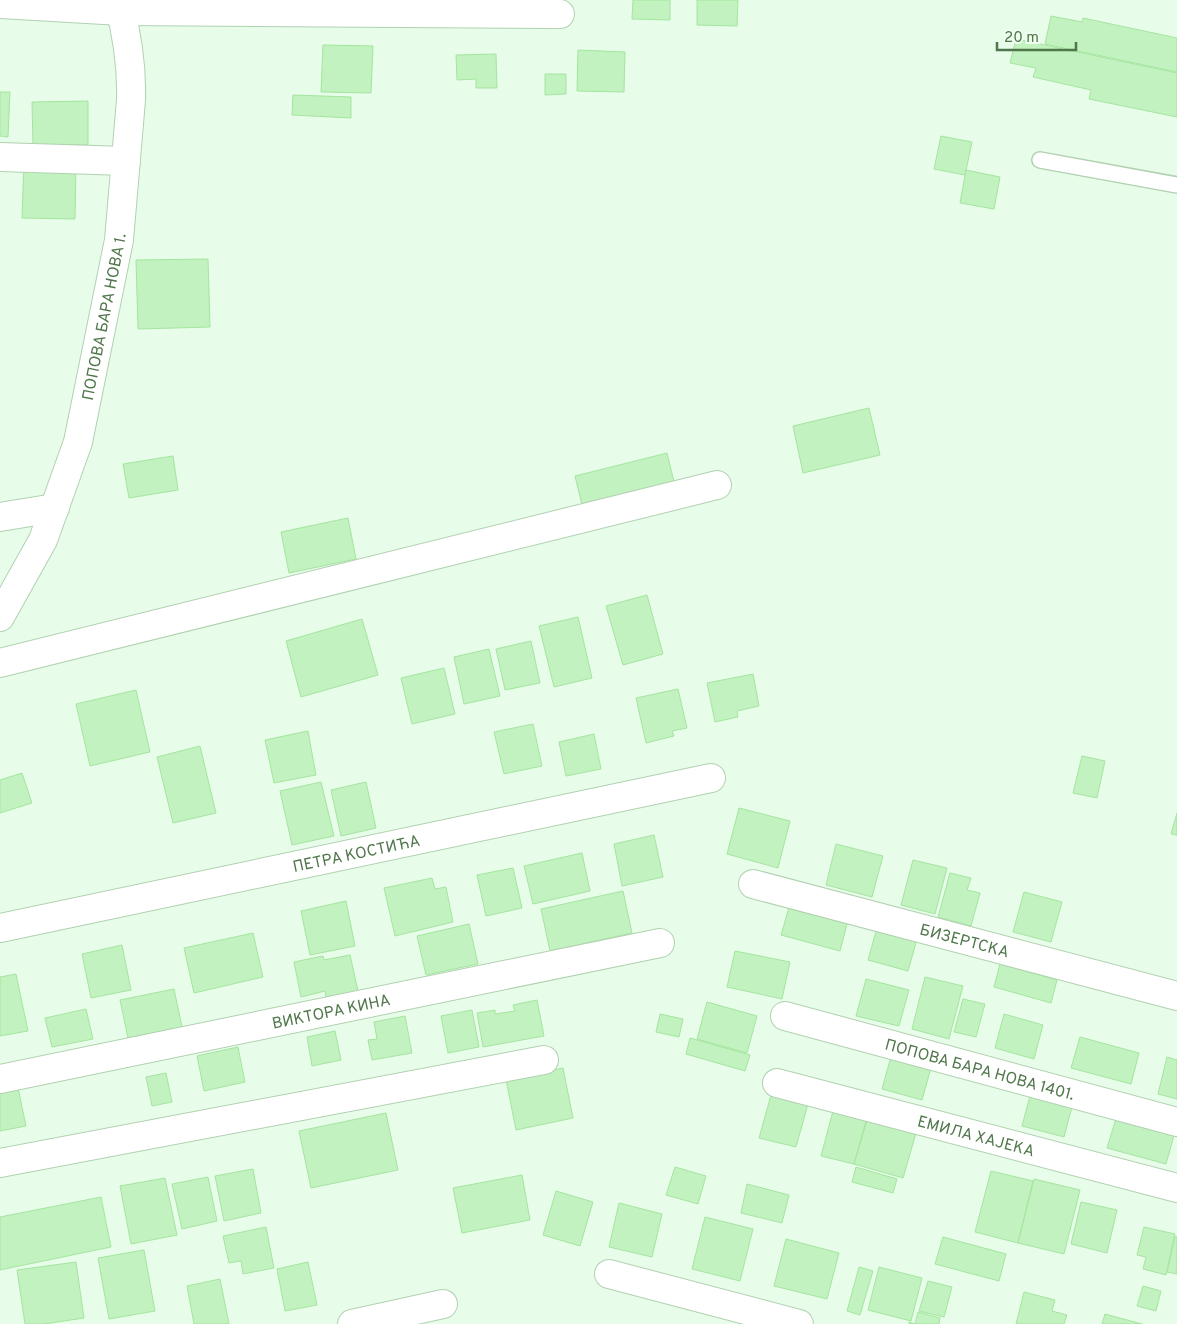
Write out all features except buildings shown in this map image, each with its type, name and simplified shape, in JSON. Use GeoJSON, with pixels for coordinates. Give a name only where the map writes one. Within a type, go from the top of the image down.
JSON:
{"type":"FeatureCollection","features":[{"type":"Feature","properties":{"kind":"street"},"geometry":{"type":"LineString","coordinates":[[0,4],[560,14]]}},
{"type":"Feature","properties":{"kind":"street","name":"ПОПОВА БАРА НОВА 1."},"geometry":{"type":"LineString","coordinates":[[0,617],[42,540],[56,508],[78,442],[119,240],[132,81],[120,5]]}},
{"type":"Feature","properties":{"kind":"street"},"geometry":{"type":"LineString","coordinates":[[0,158],[126,161]]}},
{"type":"Feature","properties":{"kind":"street"},"geometry":{"type":"LineString","coordinates":[[0,663],[717,485]]}},
{"type":"Feature","properties":{"kind":"street"},"geometry":{"type":"LineString","coordinates":[[0,517],[56,508]]}},
{"type":"Feature","properties":{"kind":"street","name":"ПЕТРА КОСТИЋА"},"geometry":{"type":"LineString","coordinates":[[0,928],[711,778]]}},
{"type":"Feature","properties":{"kind":"street","name":"БИЗЕРТСКА"},"geometry":{"type":"LineString","coordinates":[[753,884],[1177,996]]}},
{"type":"Feature","properties":{"kind":"street","name":"ВИКТОРА КИНА"},"geometry":{"type":"LineString","coordinates":[[0,1079],[660,943]]}},
{"type":"Feature","properties":{"kind":"street","name":"ПОПОВА БАРА НОВА 1401."},"geometry":{"type":"LineString","coordinates":[[785,1016],[1177,1122]]}},
{"type":"Feature","properties":{"kind":"street"},"geometry":{"type":"LineString","coordinates":[[0,1163],[544,1060]]}},
{"type":"Feature","properties":{"kind":"street","name":"ЕМИЛА ХАЈЕКА"},"geometry":{"type":"LineString","coordinates":[[777,1083],[1177,1188]]}},
{"type":"Feature","properties":{"kind":"street"},"geometry":{"type":"LineString","coordinates":[[609,1274],[799,1324]]}},
{"type":"Feature","properties":{"kind":"street"},"geometry":{"type":"LineString","coordinates":[[352,1324],[443,1304]]}},
{"type":"Feature","properties":{"kind":"lane"},"geometry":{"type":"LineString","coordinates":[[1040,160],[1177,185]]}}]}
